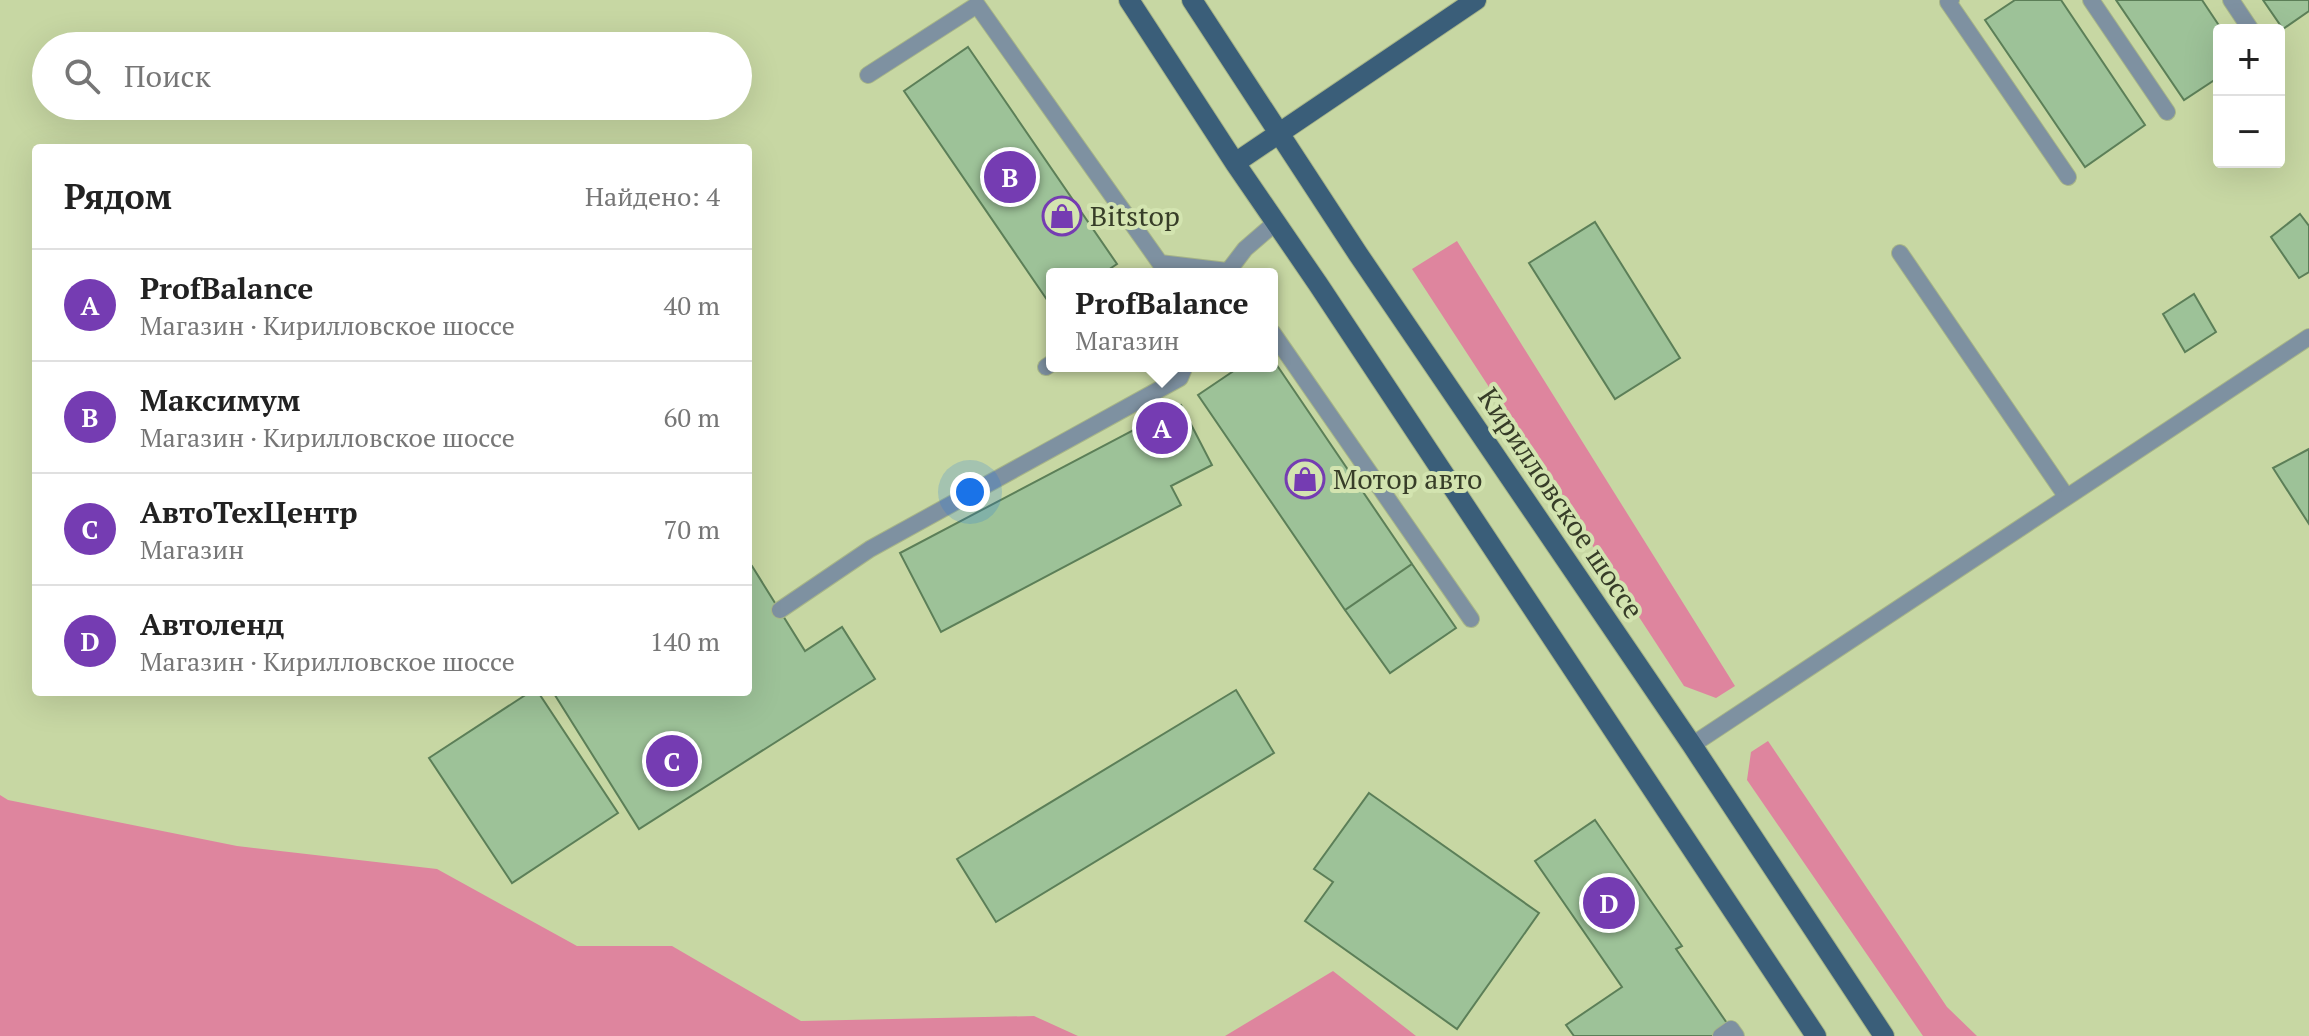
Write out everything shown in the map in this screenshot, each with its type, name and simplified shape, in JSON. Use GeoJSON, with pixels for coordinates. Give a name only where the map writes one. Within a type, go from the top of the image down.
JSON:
{"type":"FeatureCollection","features":[{"type":"Feature","properties":{"kind":"main road"},"geometry":{"type":"LineString","coordinates":[[1129,0],[1816,1036]]}},
{"type":"Feature","properties":{"kind":"main road","name":"Кирилловское шоссе"},"geometry":{"type":"LineString","coordinates":[[1192,0],[1358,254],[1692,745],[1884,1036]]}},
{"type":"Feature","properties":{"kind":"main road"},"geometry":{"type":"LineString","coordinates":[[1235,163],[1476,0]]}},
{"type":"Feature","properties":{"kind":"street"},"geometry":{"type":"LineString","coordinates":[[1951,0],[1948,2],[2068,177]]}},
{"type":"Feature","properties":{"kind":"street"},"geometry":{"type":"LineString","coordinates":[[2091,0],[2167,112]]}},
{"type":"Feature","properties":{"kind":"street"},"geometry":{"type":"LineString","coordinates":[[2231,0],[2247,24]]}},
{"type":"Feature","properties":{"kind":"street"},"geometry":{"type":"LineString","coordinates":[[868,75],[977,5],[1157,268]]}},
{"type":"Feature","properties":{"kind":"street"},"geometry":{"type":"LineString","coordinates":[[1231,268],[1245,249],[1275,223]]}},
{"type":"Feature","properties":{"kind":"street"},"geometry":{"type":"LineString","coordinates":[[1900,253],[2066,496]]}},
{"type":"Feature","properties":{"kind":"street"},"geometry":{"type":"LineString","coordinates":[[1692,745],[2309,337]]}},
{"type":"Feature","properties":{"kind":"street"},"geometry":{"type":"LineString","coordinates":[[1278,341],[1471,619]]}},
{"type":"Feature","properties":{"kind":"street"},"geometry":{"type":"LineString","coordinates":[[780,610],[870,549],[1180,378],[1182,372]]}},
{"type":"Feature","properties":{"kind":"street"},"geometry":{"type":"LineString","coordinates":[[1721,1036],[1731,1029],[1736,1036]]}},
{"type":"Feature","properties":{"kind":"shaded area"},"geometry":{"type":"Polygon","coordinates":[[[1457,241],[1735,686],[1716,698],[1684,686],[1412,269],[1457,241]]]}},
{"type":"Feature","properties":{"kind":"shaded area"},"geometry":{"type":"Polygon","coordinates":[[[1768,741],[1947,1007],[1977,1036],[1923,1036],[1747,780],[1751,752],[1768,741]]]}},
{"type":"Feature","properties":{"kind":"shaded area"},"geometry":{"type":"Polygon","coordinates":[[[0,795],[8,800],[237,846],[437,869],[577,946],[672,946],[801,1021],[1034,1016],[1078,1036],[0,1036],[0,795]]]}},
{"type":"Feature","properties":{"kind":"shaded area"},"geometry":{"type":"Polygon","coordinates":[[[1333,971],[1416,1036],[1225,1036],[1333,971]]]}},
{"type":"Feature","properties":{"kind":"building"},"geometry":{"type":"Polygon","coordinates":[[[2015,0],[2061,0],[2145,125],[2085,167],[1985,20],[2015,0]]]}},
{"type":"Feature","properties":{"kind":"building"},"geometry":{"type":"Polygon","coordinates":[[[2116,0],[2202,0],[2218,24],[2213,24],[2213,81],[2184,100],[2116,0]]]}},
{"type":"Feature","properties":{"kind":"building"},"geometry":{"type":"Polygon","coordinates":[[[2263,0],[2309,0],[2309,11],[2285,28],[2285,24],[2280,24],[2263,0]]]}},
{"type":"Feature","properties":{"kind":"building"},"geometry":{"type":"Polygon","coordinates":[[[968,47],[1117,264],[1111,268],[1046,268],[1046,298],[904,91],[968,47]]]}},
{"type":"Feature","properties":{"kind":"building"},"geometry":{"type":"Polygon","coordinates":[[[2300,214],[2309,226],[2309,272],[2299,278],[2271,237],[2300,214]]]}},
{"type":"Feature","properties":{"kind":"building"},"geometry":{"type":"Polygon","coordinates":[[[1595,222],[1680,358],[1615,399],[1529,263],[1595,222]]]}},
{"type":"Feature","properties":{"kind":"building"},"geometry":{"type":"Polygon","coordinates":[[[2194,294],[2216,332],[2185,352],[2163,314],[2194,294]]]}},
{"type":"Feature","properties":{"kind":"building","name":"Мотор авто"},"geometry":{"type":"Polygon","coordinates":[[[1278,367],[1412,564],[1345,610],[1198,395],[1232,372],[1278,372],[1278,367]]]}},
{"type":"Feature","properties":{"kind":"building"},"geometry":{"type":"Polygon","coordinates":[[[1181,405],[1212,465],[1171,486],[1181,505],[941,632],[900,553],[1181,405]]]}},
{"type":"Feature","properties":{"kind":"building"},"geometry":{"type":"Polygon","coordinates":[[[2309,449],[2309,524],[2273,468],[2309,449]]]}},
{"type":"Feature","properties":{"kind":"building"},"geometry":{"type":"Polygon","coordinates":[[[1412,564],[1456,628],[1390,673],[1345,610],[1412,564]]]}},
{"type":"Feature","properties":{"kind":"building"},"geometry":{"type":"Polygon","coordinates":[[[752,566],[805,651],[842,627],[875,679],[639,829],[556,696],[752,696],[752,566]]]}},
{"type":"Feature","properties":{"kind":"building"},"geometry":{"type":"Polygon","coordinates":[[[1236,690],[1274,753],[996,922],[957,859],[1236,690]]]}},
{"type":"Feature","properties":{"kind":"building"},"geometry":{"type":"Polygon","coordinates":[[[524,696],[541,696],[618,813],[512,883],[429,758],[524,696]]]}},
{"type":"Feature","properties":{"kind":"building"},"geometry":{"type":"Polygon","coordinates":[[[1369,793],[1539,913],[1457,1029],[1305,921],[1333,882],[1314,869],[1369,793]]]}},
{"type":"Feature","properties":{"kind":"building"},"geometry":{"type":"Polygon","coordinates":[[[1595,820],[1682,946],[1676,949],[1731,1029],[1721,1036],[1574,1036],[1566,1025],[1622,987],[1535,861],[1595,820]]]}},
{"type":"Feature","properties":{"kind":"place","name":"Максимум"},"geometry":{"type":"Point","coordinates":[1010,177]}},
{"type":"Feature","properties":{"kind":"place","name":"Bitstop"},"geometry":{"type":"Point","coordinates":[1062,216]}},
{"type":"Feature","properties":{"kind":"place","name":"ProfBalance"},"geometry":{"type":"Point","coordinates":[1162,428]}},
{"type":"Feature","properties":{"kind":"place","name":"Мотор авто"},"geometry":{"type":"Point","coordinates":[1305,479]}},
{"type":"Feature","properties":{"kind":"place","name":"АвтоТехЦентр"},"geometry":{"type":"Point","coordinates":[672,761]}},
{"type":"Feature","properties":{"kind":"place","name":"Автоленд"},"geometry":{"type":"Point","coordinates":[1609,903]}}]}
